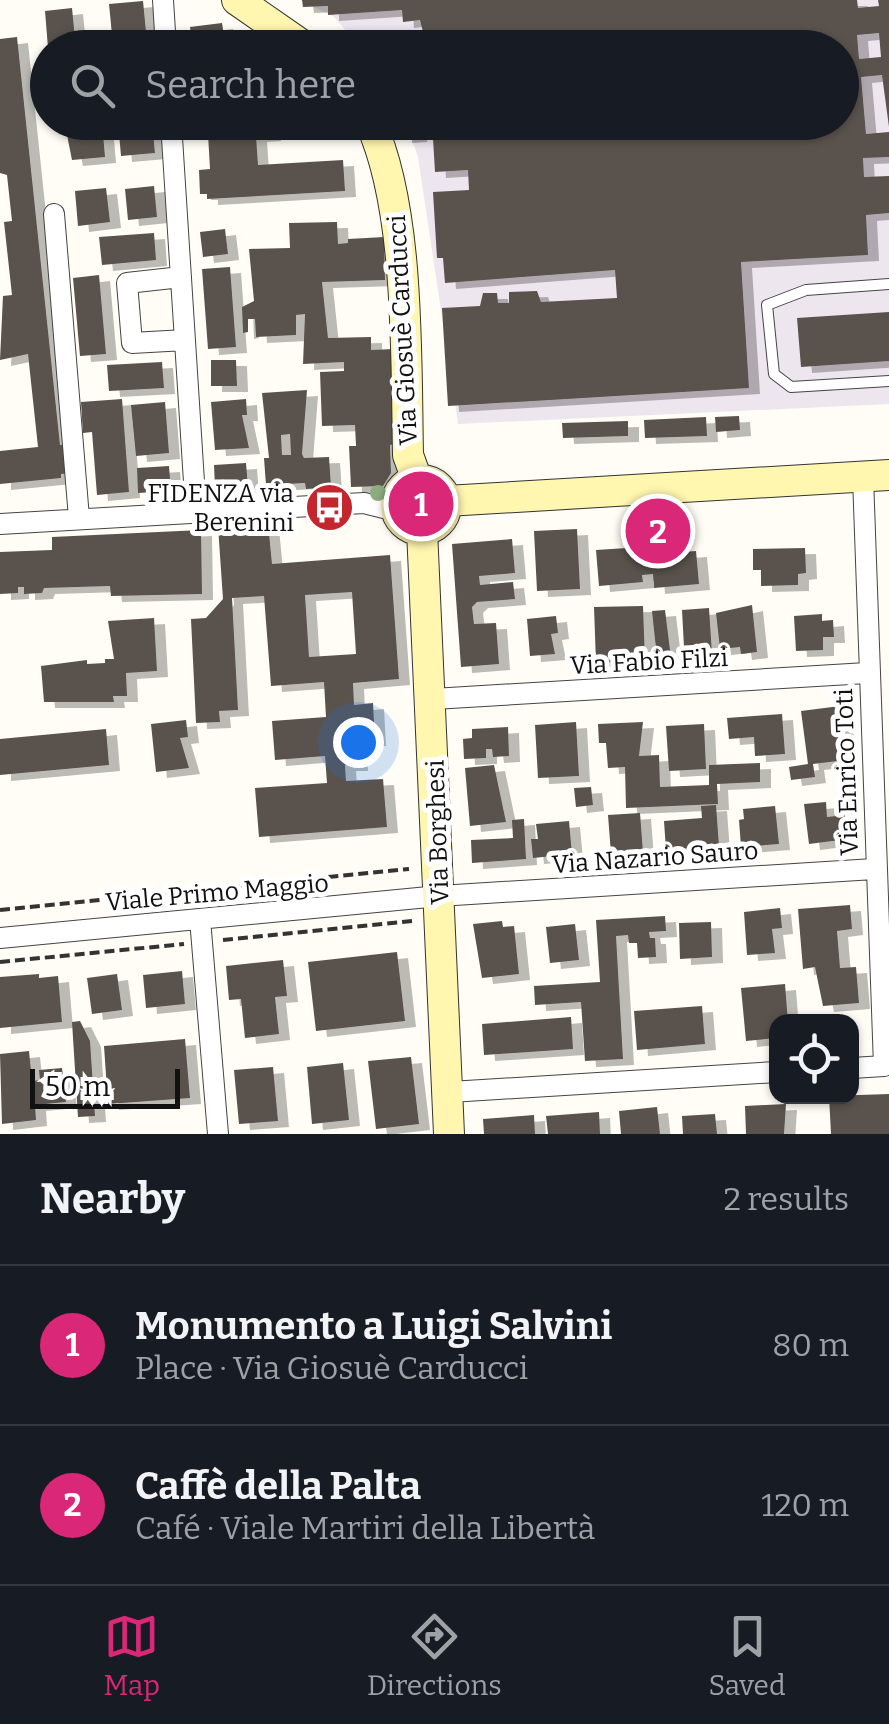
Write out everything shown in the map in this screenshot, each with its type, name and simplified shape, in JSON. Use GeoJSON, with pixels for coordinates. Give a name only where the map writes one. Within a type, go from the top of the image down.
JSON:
{"type":"FeatureCollection","features":[{"type":"Feature","properties":{"kind":"street"},"geometry":{"type":"LineString","coordinates":[[163,0],[165,30]]}},
{"type":"Feature","properties":{"kind":"street"},"geometry":{"type":"LineString","coordinates":[[237,0],[280,30]]}},
{"type":"Feature","properties":{"kind":"street"},"geometry":{"type":"LineString","coordinates":[[172,140],[196,513]]}},
{"type":"Feature","properties":{"kind":"street","name":"Via Giosuè Carducci"},"geometry":{"type":"LineString","coordinates":[[378,140],[397,214],[408,455],[417,480]]}},
{"type":"Feature","properties":{"kind":"street"},"geometry":{"type":"LineString","coordinates":[[54,214],[80,518]]}},
{"type":"Feature","properties":{"kind":"street"},"geometry":{"type":"LineString","coordinates":[[181,277],[126,283],[132,343],[185,340]]}},
{"type":"Feature","properties":{"kind":"street"},"geometry":{"type":"LineString","coordinates":[[0,524],[364,503],[396,511],[409,527],[422,530],[440,521],[446,501],[439,487],[417,480],[402,488],[396,511]]}},
{"type":"Feature","properties":{"kind":"street"},"geometry":{"type":"LineString","coordinates":[[446,501],[881,480]]}},
{"type":"Feature","properties":{"kind":"street","name":"Via Enrico Toti"},"geometry":{"type":"LineString","coordinates":[[881,480],[867,674],[880,761],[874,869],[887,1066]]}},
{"type":"Feature","properties":{"kind":"street","name":"Via Borghesi"},"geometry":{"type":"LineString","coordinates":[[422,530],[433,698],[449,1134]]}},
{"type":"Feature","properties":{"kind":"street","name":"Via Fabio Filzi"},"geometry":{"type":"LineString","coordinates":[[433,698],[867,674]]}},
{"type":"Feature","properties":{"kind":"street","name":"Via Nazario Sauro"},"geometry":{"type":"LineString","coordinates":[[439,896],[874,869]]}},
{"type":"Feature","properties":{"kind":"street","name":"Viale Primo Maggio"},"geometry":{"type":"LineString","coordinates":[[0,938],[439,896]]}},
{"type":"Feature","properties":{"kind":"street"},"geometry":{"type":"LineString","coordinates":[[200,918],[218,1134]]}},
{"type":"Feature","properties":{"kind":"street"},"geometry":{"type":"LineString","coordinates":[[859,1068],[887,1066]]}},
{"type":"Feature","properties":{"kind":"street"},"geometry":{"type":"LineString","coordinates":[[450,1092],[769,1072]]}},
{"type":"Feature","properties":{"kind":"lane"},"geometry":{"type":"LineString","coordinates":[[889,284],[806,290],[767,305],[774,374],[791,387],[889,381]]}},
{"type":"Feature","properties":{"kind":"path"},"geometry":{"type":"LineString","coordinates":[[0,910],[408,869]]}},
{"type":"Feature","properties":{"kind":"shaded area"},"geometry":{"type":"Polygon","coordinates":[[[300,0],[889,0],[889,404],[458,424],[418,157],[412,140],[859,140],[859,30],[345,30],[334,17],[300,0]]]}},
{"type":"Feature","properties":{"kind":"building"},"geometry":{"type":"Polygon","coordinates":[[[302,0],[857,0],[858,8],[879,6],[878,0],[889,0],[889,127],[882,75],[861,77],[866,134],[889,132],[889,157],[863,158],[864,177],[889,176],[889,213],[866,215],[868,255],[741,262],[749,388],[448,406],[442,308],[480,306],[483,293],[497,293],[498,303],[509,303],[509,292],[537,291],[541,302],[617,298],[615,270],[445,283],[443,258],[437,258],[433,192],[469,190],[468,170],[435,172],[433,140],[859,140],[859,59],[881,57],[879,33],[422,30],[420,20],[403,22],[402,10],[328,15],[328,6],[303,7],[302,0]]]}},
{"type":"Feature","properties":{"kind":"building"},"geometry":{"type":"Polygon","coordinates":[[[143,1],[146,30],[112,30],[109,4],[143,1]]]}},
{"type":"Feature","properties":{"kind":"building"},"geometry":{"type":"Polygon","coordinates":[[[72,8],[74,30],[47,30],[45,11],[72,8]]]}},
{"type":"Feature","properties":{"kind":"building"},"geometry":{"type":"Polygon","coordinates":[[[222,23],[223,30],[190,30],[190,27],[222,23]]]}},
{"type":"Feature","properties":{"kind":"building"},"geometry":{"type":"Polygon","coordinates":[[[17,37],[60,445],[69,444],[72,473],[61,474],[61,478],[0,484],[0,451],[38,447],[28,354],[0,360],[3,296],[12,295],[4,222],[12,221],[7,175],[0,173],[0,39],[17,37]]]}},
{"type":"Feature","properties":{"kind":"building"},"geometry":{"type":"Polygon","coordinates":[[[68,140],[104,140],[105,157],[72,160],[68,140]]]}},
{"type":"Feature","properties":{"kind":"building"},"geometry":{"type":"Polygon","coordinates":[[[120,140],[154,140],[155,153],[121,156],[120,140]]]}},
{"type":"Feature","properties":{"kind":"building"},"geometry":{"type":"Polygon","coordinates":[[[208,140],[256,140],[258,165],[343,160],[345,191],[207,199],[207,194],[200,194],[199,170],[210,169],[208,140]]]}},
{"type":"Feature","properties":{"kind":"building"},"geometry":{"type":"Polygon","coordinates":[[[154,186],[157,217],[128,220],[125,189],[154,186]]]}},
{"type":"Feature","properties":{"kind":"building"},"geometry":{"type":"Polygon","coordinates":[[[106,188],[110,222],[78,226],[75,191],[106,188]]]}},
{"type":"Feature","properties":{"kind":"building"},"geometry":{"type":"Polygon","coordinates":[[[337,222],[338,244],[348,243],[348,239],[384,237],[385,280],[322,282],[328,338],[371,337],[371,350],[394,349],[397,444],[390,445],[391,473],[383,486],[351,487],[349,446],[356,446],[355,425],[322,426],[320,372],[344,371],[344,362],[303,364],[305,314],[296,315],[296,335],[256,337],[255,319],[248,319],[248,332],[243,333],[242,307],[254,301],[249,249],[290,248],[289,223],[337,222]]]}},
{"type":"Feature","properties":{"kind":"building"},"geometry":{"type":"Polygon","coordinates":[[[225,229],[228,254],[203,257],[200,232],[225,229]]]}},
{"type":"Feature","properties":{"kind":"building"},"geometry":{"type":"Polygon","coordinates":[[[154,233],[156,260],[102,265],[99,237],[154,233]]]}},
{"type":"Feature","properties":{"kind":"building"},"geometry":{"type":"Polygon","coordinates":[[[230,267],[236,347],[208,349],[202,269],[230,267]]]}},
{"type":"Feature","properties":{"kind":"building"},"geometry":{"type":"Polygon","coordinates":[[[99,275],[106,354],[80,356],[73,278],[99,275]]]}},
{"type":"Feature","properties":{"kind":"building"},"geometry":{"type":"Polygon","coordinates":[[[889,312],[889,361],[801,367],[797,318],[889,312]]]}},
{"type":"Feature","properties":{"kind":"building"},"geometry":{"type":"Polygon","coordinates":[[[211,360],[236,360],[237,386],[211,386],[211,360]]]}},
{"type":"Feature","properties":{"kind":"building"},"geometry":{"type":"Polygon","coordinates":[[[162,362],[164,388],[109,391],[107,365],[162,362]]]}},
{"type":"Feature","properties":{"kind":"building"},"geometry":{"type":"Polygon","coordinates":[[[307,390],[302,454],[304,458],[329,457],[331,487],[306,489],[305,483],[266,485],[264,458],[269,458],[262,393],[307,390]],[[290,434],[281,435],[282,455],[291,455],[290,434]]]}},
{"type":"Feature","properties":{"kind":"building"},"geometry":{"type":"Polygon","coordinates":[[[122,399],[129,492],[97,495],[92,432],[83,433],[81,402],[122,399]]]}},
{"type":"Feature","properties":{"kind":"building"},"geometry":{"type":"Polygon","coordinates":[[[246,399],[247,415],[242,415],[249,448],[215,450],[211,402],[246,399]]]}},
{"type":"Feature","properties":{"kind":"building"},"geometry":{"type":"Polygon","coordinates":[[[165,402],[169,453],[136,456],[131,405],[165,402]]]}},
{"type":"Feature","properties":{"kind":"building"},"geometry":{"type":"Polygon","coordinates":[[[739,416],[740,430],[716,432],[715,417],[739,416]]]}},
{"type":"Feature","properties":{"kind":"building"},"geometry":{"type":"Polygon","coordinates":[[[706,417],[707,436],[645,438],[644,420],[706,417]]]}},
{"type":"Feature","properties":{"kind":"building"},"geometry":{"type":"Polygon","coordinates":[[[628,421],[628,436],[563,438],[562,423],[628,421]]]}},
{"type":"Feature","properties":{"kind":"building"},"geometry":{"type":"Polygon","coordinates":[[[246,463],[248,487],[215,488],[214,465],[246,463]]]}},
{"type":"Feature","properties":{"kind":"building"},"geometry":{"type":"Polygon","coordinates":[[[169,466],[171,491],[138,493],[137,468],[169,466]]]}},
{"type":"Feature","properties":{"kind":"building"},"geometry":{"type":"Polygon","coordinates":[[[268,523],[272,564],[390,555],[399,679],[353,683],[354,705],[373,703],[375,740],[356,741],[357,765],[345,765],[346,781],[383,779],[387,827],[259,837],[255,788],[327,783],[325,756],[275,760],[272,721],[326,717],[324,682],[271,686],[264,596],[232,598],[238,710],[219,711],[220,722],[196,723],[191,619],[206,618],[223,599],[218,526],[268,523]],[[352,592],[305,595],[309,657],[356,654],[352,592]]]}},
{"type":"Feature","properties":{"kind":"building"},"geometry":{"type":"Polygon","coordinates":[[[665,525],[668,553],[696,551],[699,584],[654,588],[653,574],[642,575],[643,582],[599,586],[596,550],[627,548],[625,528],[665,525]]]}},
{"type":"Feature","properties":{"kind":"building"},"geometry":{"type":"Polygon","coordinates":[[[577,529],[580,589],[537,591],[534,531],[577,529]]]}},
{"type":"Feature","properties":{"kind":"building"},"geometry":{"type":"Polygon","coordinates":[[[201,530],[202,594],[111,596],[110,586],[44,588],[42,593],[24,594],[24,587],[18,587],[18,593],[0,594],[0,552],[52,550],[52,537],[201,530]]]}},
{"type":"Feature","properties":{"kind":"building"},"geometry":{"type":"Polygon","coordinates":[[[512,539],[515,573],[479,576],[480,585],[513,582],[515,599],[477,602],[472,607],[474,624],[496,623],[499,664],[461,667],[452,544],[512,539]]]}},
{"type":"Feature","properties":{"kind":"building"},"geometry":{"type":"Polygon","coordinates":[[[805,548],[806,573],[798,574],[798,585],[761,586],[761,570],[753,570],[753,549],[805,548]]]}},
{"type":"Feature","properties":{"kind":"building"},"geometry":{"type":"Polygon","coordinates":[[[752,605],[757,652],[741,654],[740,647],[720,649],[716,613],[752,605]]]}},
{"type":"Feature","properties":{"kind":"building"},"geometry":{"type":"Polygon","coordinates":[[[643,606],[645,661],[596,663],[594,607],[643,606]]]}},
{"type":"Feature","properties":{"kind":"building"},"geometry":{"type":"Polygon","coordinates":[[[709,608],[712,654],[687,660],[680,654],[684,647],[682,610],[709,608]]]}},
{"type":"Feature","properties":{"kind":"building"},"geometry":{"type":"Polygon","coordinates":[[[665,610],[671,658],[657,659],[652,611],[665,610]]]}},
{"type":"Feature","properties":{"kind":"building"},"geometry":{"type":"Polygon","coordinates":[[[822,614],[822,621],[833,620],[834,637],[823,637],[823,650],[796,651],[794,616],[822,614]]]}},
{"type":"Feature","properties":{"kind":"building"},"geometry":{"type":"Polygon","coordinates":[[[556,616],[558,633],[551,634],[555,654],[530,656],[527,619],[556,616]]]}},
{"type":"Feature","properties":{"kind":"building"},"geometry":{"type":"Polygon","coordinates":[[[154,618],[157,671],[126,673],[127,696],[113,696],[114,702],[44,702],[41,666],[87,660],[87,664],[105,663],[105,659],[114,659],[108,621],[154,618]]]}},
{"type":"Feature","properties":{"kind":"building"},"geometry":{"type":"Polygon","coordinates":[[[840,706],[846,760],[813,764],[815,777],[791,780],[789,767],[808,764],[801,711],[840,706]]]}},
{"type":"Feature","properties":{"kind":"building"},"geometry":{"type":"Polygon","coordinates":[[[782,714],[785,754],[755,756],[754,737],[729,739],[727,718],[782,714]]]}},
{"type":"Feature","properties":{"kind":"building"},"geometry":{"type":"Polygon","coordinates":[[[186,720],[188,737],[180,738],[189,768],[156,772],[151,724],[186,720]]]}},
{"type":"Feature","properties":{"kind":"building"},"geometry":{"type":"Polygon","coordinates":[[[576,722],[579,776],[538,778],[535,725],[576,722]]]}},
{"type":"Feature","properties":{"kind":"building"},"geometry":{"type":"Polygon","coordinates":[[[643,722],[639,756],[659,755],[660,787],[709,785],[709,765],[760,763],[760,782],[717,784],[718,804],[626,808],[625,767],[608,768],[606,743],[599,743],[598,724],[643,722]]]}},
{"type":"Feature","properties":{"kind":"building"},"geometry":{"type":"Polygon","coordinates":[[[704,724],[706,769],[669,771],[666,726],[704,724]]]}},
{"type":"Feature","properties":{"kind":"building"},"geometry":{"type":"Polygon","coordinates":[[[508,727],[509,756],[493,757],[492,749],[486,749],[486,758],[464,759],[463,739],[472,738],[472,729],[508,727]]]}},
{"type":"Feature","properties":{"kind":"building"},"geometry":{"type":"Polygon","coordinates":[[[106,729],[109,765],[0,775],[0,739],[106,729]]]}},
{"type":"Feature","properties":{"kind":"building"},"geometry":{"type":"Polygon","coordinates":[[[494,765],[506,822],[470,826],[465,768],[494,765]]]}},
{"type":"Feature","properties":{"kind":"building"},"geometry":{"type":"Polygon","coordinates":[[[591,787],[593,805],[576,807],[574,788],[591,787]]]}},
{"type":"Feature","properties":{"kind":"building"},"geometry":{"type":"Polygon","coordinates":[[[826,802],[827,817],[845,815],[848,839],[809,844],[804,804],[826,802]]]}},
{"type":"Feature","properties":{"kind":"building"},"geometry":{"type":"Polygon","coordinates":[[[716,805],[719,846],[666,850],[664,821],[702,818],[701,806],[716,805]]]}},
{"type":"Feature","properties":{"kind":"building"},"geometry":{"type":"Polygon","coordinates":[[[775,806],[779,844],[741,847],[739,820],[744,819],[743,809],[775,806]]]}},
{"type":"Feature","properties":{"kind":"building"},"geometry":{"type":"Polygon","coordinates":[[[640,813],[643,852],[611,854],[608,815],[640,813]]]}},
{"type":"Feature","properties":{"kind":"building"},"geometry":{"type":"Polygon","coordinates":[[[524,819],[526,859],[472,863],[471,840],[513,838],[512,820],[524,819]]]}},
{"type":"Feature","properties":{"kind":"building"},"geometry":{"type":"Polygon","coordinates":[[[569,821],[572,854],[533,858],[531,839],[538,839],[536,824],[569,821]]]}},
{"type":"Feature","properties":{"kind":"building"},"geometry":{"type":"Polygon","coordinates":[[[850,905],[852,929],[837,931],[840,968],[856,967],[859,1003],[823,1006],[815,967],[803,969],[798,909],[850,905]]]}},
{"type":"Feature","properties":{"kind":"building"},"geometry":{"type":"Polygon","coordinates":[[[780,908],[782,928],[772,929],[775,953],[747,955],[744,912],[780,908]]]}},
{"type":"Feature","properties":{"kind":"building"},"geometry":{"type":"Polygon","coordinates":[[[665,916],[666,931],[649,932],[650,938],[655,938],[656,957],[638,958],[637,943],[629,943],[628,935],[616,936],[623,1059],[585,1061],[581,1002],[535,1005],[534,986],[600,982],[596,920],[665,916]]]}},
{"type":"Feature","properties":{"kind":"building"},"geometry":{"type":"Polygon","coordinates":[[[502,921],[503,927],[514,926],[519,974],[482,978],[473,924],[502,921]]]}},
{"type":"Feature","properties":{"kind":"building"},"geometry":{"type":"Polygon","coordinates":[[[711,922],[712,957],[680,959],[679,923],[711,922]]]}},
{"type":"Feature","properties":{"kind":"building"},"geometry":{"type":"Polygon","coordinates":[[[575,924],[579,960],[550,963],[546,927],[575,924]]]}},
{"type":"Feature","properties":{"kind":"building"},"geometry":{"type":"Polygon","coordinates":[[[397,952],[405,1021],[316,1031],[308,962],[397,952]]]}},
{"type":"Feature","properties":{"kind":"building"},"geometry":{"type":"Polygon","coordinates":[[[283,960],[287,996],[275,997],[279,1034],[245,1038],[241,999],[229,1000],[226,966],[283,960]]]}},
{"type":"Feature","properties":{"kind":"building"},"geometry":{"type":"Polygon","coordinates":[[[182,971],[185,1004],[146,1008],[143,975],[182,971]]]}},
{"type":"Feature","properties":{"kind":"building"},"geometry":{"type":"Polygon","coordinates":[[[39,974],[39,978],[58,976],[62,1022],[0,1028],[0,977],[39,974]]]}},
{"type":"Feature","properties":{"kind":"building"},"geometry":{"type":"Polygon","coordinates":[[[117,974],[122,1010],[92,1014],[87,978],[117,974]]]}},
{"type":"Feature","properties":{"kind":"building"},"geometry":{"type":"Polygon","coordinates":[[[785,984],[787,1014],[769,1014],[769,1039],[746,1041],[741,988],[785,984]]]}},
{"type":"Feature","properties":{"kind":"building"},"geometry":{"type":"Polygon","coordinates":[[[702,1006],[705,1044],[637,1050],[634,1011],[702,1006]]]}},
{"type":"Feature","properties":{"kind":"building"},"geometry":{"type":"Polygon","coordinates":[[[571,1017],[573,1049],[484,1055],[482,1024],[571,1017]]]}},
{"type":"Feature","properties":{"kind":"building"},"geometry":{"type":"Polygon","coordinates":[[[80,1021],[90,1041],[95,1116],[78,1117],[72,1022],[80,1021]]]}},
{"type":"Feature","properties":{"kind":"building"},"geometry":{"type":"Polygon","coordinates":[[[185,1039],[190,1098],[108,1104],[104,1046],[185,1039]]]}},
{"type":"Feature","properties":{"kind":"building"},"geometry":{"type":"Polygon","coordinates":[[[29,1051],[32,1081],[40,1080],[39,1070],[62,1068],[66,1102],[35,1105],[36,1120],[2,1124],[0,1054],[29,1051]]]}},
{"type":"Feature","properties":{"kind":"building"},"geometry":{"type":"Polygon","coordinates":[[[411,1057],[419,1124],[376,1129],[368,1061],[411,1057]]]}},
{"type":"Feature","properties":{"kind":"building"},"geometry":{"type":"Polygon","coordinates":[[[343,1063],[349,1120],[312,1124],[307,1067],[343,1063]]]}},
{"type":"Feature","properties":{"kind":"building"},"geometry":{"type":"Polygon","coordinates":[[[273,1067],[278,1121],[239,1124],[234,1070],[273,1067]]]}},
{"type":"Feature","properties":{"kind":"building"},"geometry":{"type":"Polygon","coordinates":[[[889,1094],[889,1134],[831,1134],[829,1104],[859,1104],[859,1095],[889,1094]]]}},
{"type":"Feature","properties":{"kind":"building"},"geometry":{"type":"Polygon","coordinates":[[[786,1104],[784,1134],[746,1134],[745,1106],[786,1104]]]}},
{"type":"Feature","properties":{"kind":"building"},"geometry":{"type":"Polygon","coordinates":[[[657,1107],[660,1134],[621,1134],[619,1111],[657,1107]]]}},
{"type":"Feature","properties":{"kind":"building"},"geometry":{"type":"Polygon","coordinates":[[[599,1112],[600,1134],[548,1134],[546,1116],[599,1112]]]}},
{"type":"Feature","properties":{"kind":"building"},"geometry":{"type":"Polygon","coordinates":[[[715,1114],[717,1134],[683,1134],[682,1116],[715,1114]]]}},
{"type":"Feature","properties":{"kind":"building"},"geometry":{"type":"Polygon","coordinates":[[[534,1115],[535,1134],[484,1134],[483,1119],[534,1115]]]}},
{"type":"Feature","properties":{"kind":"place","name":"Monumento a Luigi Salvini"},"geometry":{"type":"Point","coordinates":[421,504]}},
{"type":"Feature","properties":{"kind":"place","name":"FIDENZA via Berenini"},"geometry":{"type":"Point","coordinates":[329,507]}},
{"type":"Feature","properties":{"kind":"place","name":"Caffè della Palta"},"geometry":{"type":"Point","coordinates":[658,531]}}]}
